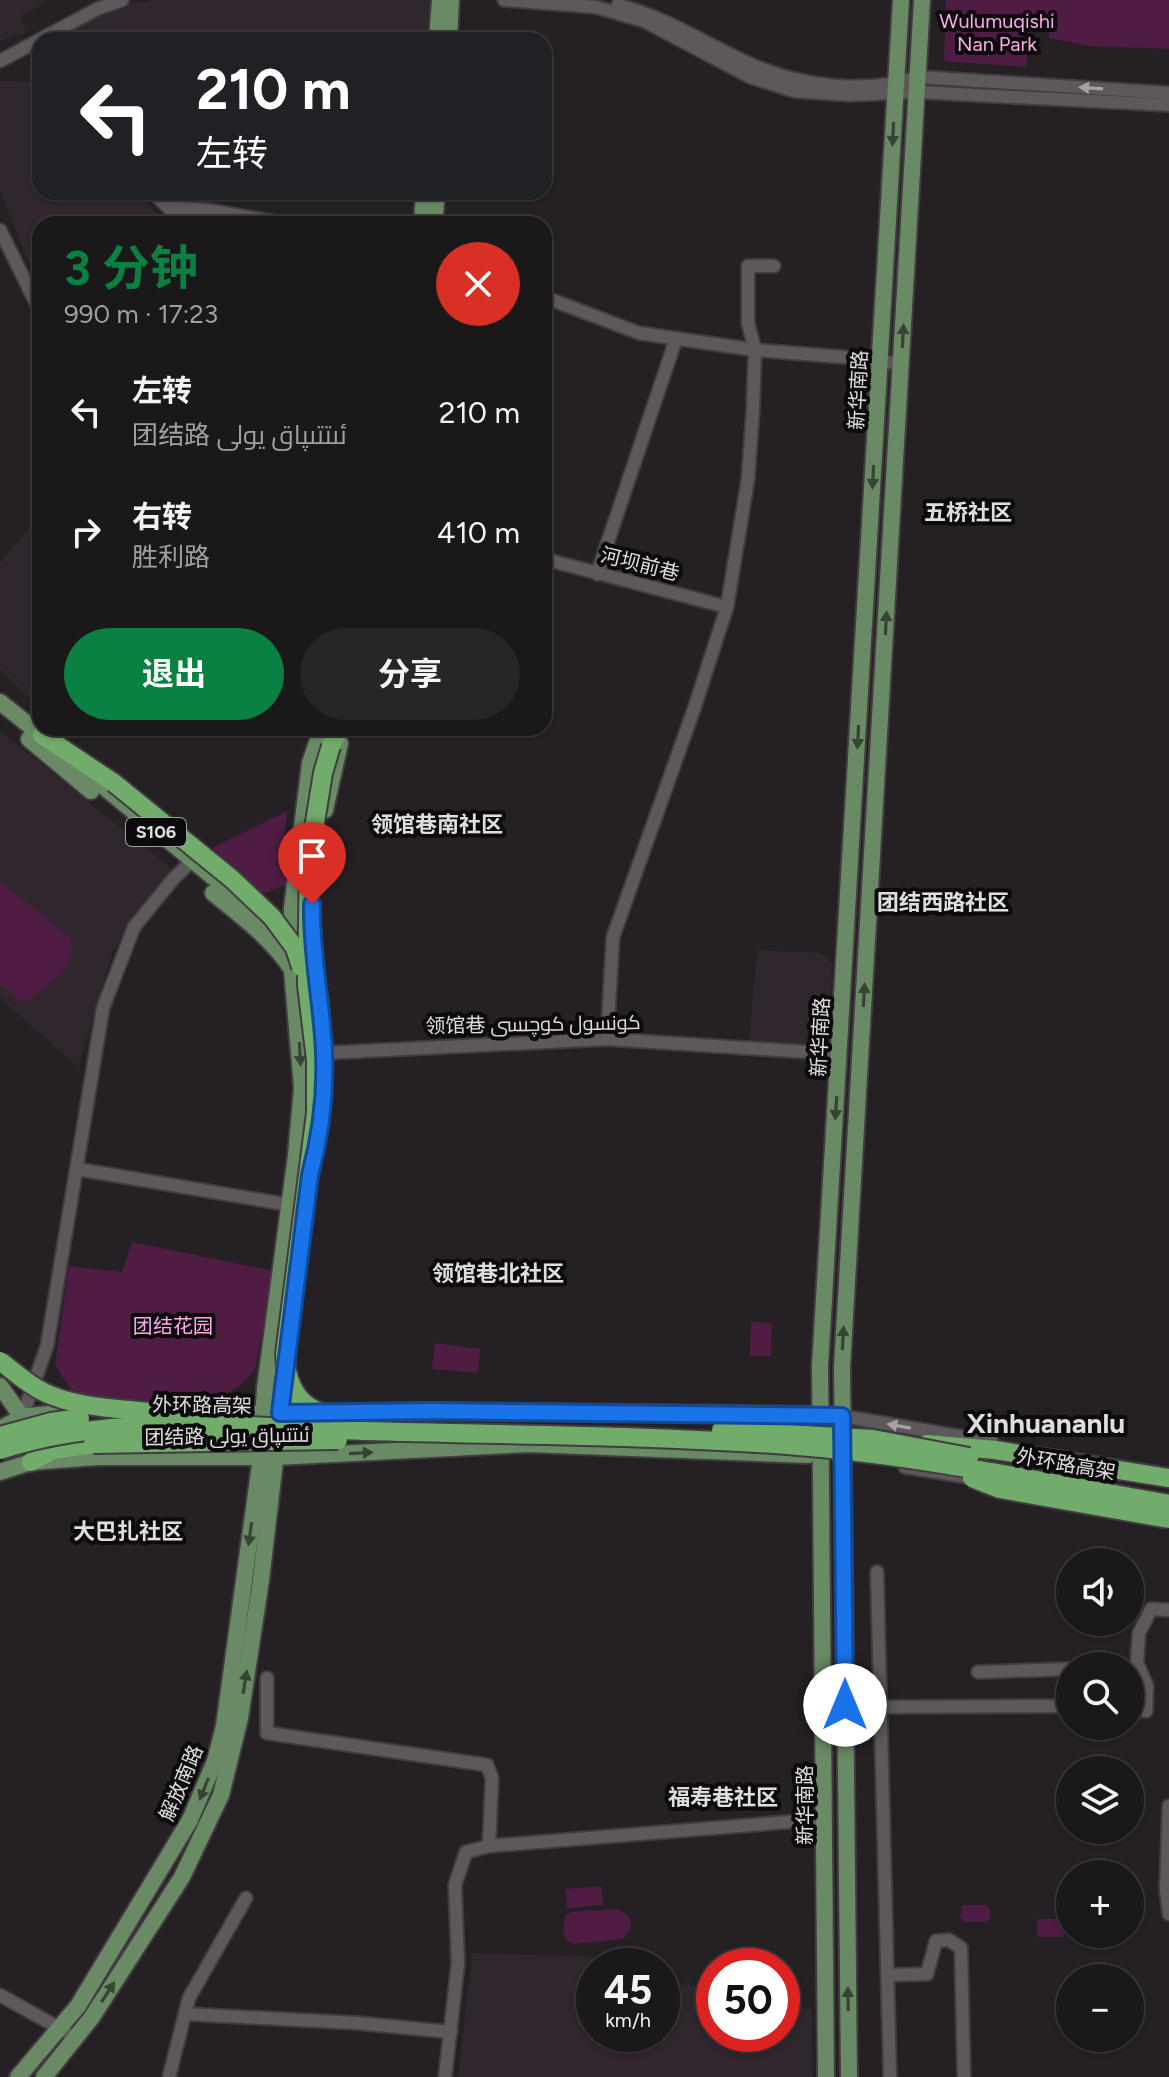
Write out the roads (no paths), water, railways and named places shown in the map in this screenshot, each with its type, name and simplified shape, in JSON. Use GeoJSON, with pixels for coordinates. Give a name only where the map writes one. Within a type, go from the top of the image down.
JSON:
{"type":"FeatureCollection","features":[{"type":"Feature","properties":{"kind":"highway"},"geometry":{"type":"LineString","coordinates":[[50,736],[114,783],[232,879],[272,917],[295,948],[307,985]]}},
{"type":"Feature","properties":{"kind":"highway"},"geometry":{"type":"LineString","coordinates":[[337,736],[323,773],[309,859],[307,985],[316,1060],[316,1113],[285,1354],[286,1371],[292,1388],[310,1407],[334,1417],[352,1418]]}},
{"type":"Feature","properties":{"kind":"highway"},"geometry":{"type":"LineString","coordinates":[[0,1361],[53,1396],[96,1405],[172,1414]]}},
{"type":"Feature","properties":{"kind":"highway","name":"外环路高架"},"geometry":{"type":"LineString","coordinates":[[0,1436],[51,1422],[172,1414],[788,1432],[873,1439],[1169,1492]]}},
{"type":"Feature","properties":{"kind":"highway","name":"外环路高架"},"geometry":{"type":"LineString","coordinates":[[0,1450],[53,1434],[174,1425],[788,1445],[888,1456],[1163,1506]]}},
{"type":"Feature","properties":{"kind":"highway"},"geometry":{"type":"LineString","coordinates":[[31,1462],[53,1450],[93,1444],[313,1442],[435,1433]]}},
{"type":"Feature","properties":{"kind":"highway"},"geometry":{"type":"LineString","coordinates":[[900,1444],[956,1445],[1169,1476]]}},
{"type":"Feature","properties":{"kind":"highway"},"geometry":{"type":"LineString","coordinates":[[940,1465],[1000,1489],[1169,1519]]}},
{"type":"Feature","properties":{"kind":"main road"},"geometry":{"type":"LineString","coordinates":[[438,32],[440,0]]}},
{"type":"Feature","properties":{"kind":"main road"},"geometry":{"type":"LineString","coordinates":[[449,32],[451,0]]}},
{"type":"Feature","properties":{"kind":"main road","name":"新华南路"},"geometry":{"type":"LineString","coordinates":[[826,2077],[820,1366],[901,0]]}},
{"type":"Feature","properties":{"kind":"main road","name":"新华南路"},"geometry":{"type":"LineString","coordinates":[[849,2077],[842,1367],[922,0]]}},
{"type":"Feature","properties":{"kind":"main road","name":"S106"},"geometry":{"type":"LineString","coordinates":[[0,702],[32,723]]}},
{"type":"Feature","properties":{"kind":"main road","name":"S106"},"geometry":{"type":"LineString","coordinates":[[0,715],[188,865],[313,959]]}},
{"type":"Feature","properties":{"kind":"main road","name":"S106"},"geometry":{"type":"LineString","coordinates":[[49,736],[262,933],[292,970]]}},
{"type":"Feature","properties":{"kind":"main road"},"geometry":{"type":"LineString","coordinates":[[44,2077],[92,2017],[182,1877],[221,1795],[240,1718],[261,1580],[268,1457],[302,1088],[292,970],[292,908],[310,763],[319,736]]}},
{"type":"Feature","properties":{"kind":"main road"},"geometry":{"type":"LineString","coordinates":[[272,1413],[310,1175],[323,1113],[324,1053],[313,959],[312,887],[320,830],[340,736]]}},
{"type":"Feature","properties":{"kind":"main road"},"geometry":{"type":"LineString","coordinates":[[831,1187],[852,1188]]}},
{"type":"Feature","properties":{"kind":"main road","name":"团结路 ئىتتىپاق يولى"},"geometry":{"type":"LineString","coordinates":[[0,1354],[32,1383],[75,1410],[184,1416],[447,1411],[842,1416]]}},
{"type":"Feature","properties":{"kind":"main road"},"geometry":{"type":"LineString","coordinates":[[0,1386],[22,1417],[31,1462]]}},
{"type":"Feature","properties":{"kind":"main road"},"geometry":{"type":"LineString","coordinates":[[0,1429],[22,1417],[75,1410]]}},
{"type":"Feature","properties":{"kind":"main road","name":"团结路 ئىتتىپاق يولى"},"geometry":{"type":"LineString","coordinates":[[0,1472],[31,1462],[98,1457],[268,1457],[529,1444],[843,1458]]}},
{"type":"Feature","properties":{"kind":"main road","name":"解放南路"},"geometry":{"type":"LineString","coordinates":[[18,2077],[78,2006],[106,1962],[190,1820],[215,1761],[224,1726],[268,1457]]}},
{"type":"Feature","properties":{"kind":"street"},"geometry":{"type":"LineString","coordinates":[[49,32],[96,0]]}},
{"type":"Feature","properties":{"kind":"street"},"geometry":{"type":"LineString","coordinates":[[54,32],[97,9],[122,0]]}},
{"type":"Feature","properties":{"kind":"street"},"geometry":{"type":"LineString","coordinates":[[504,0],[596,7],[644,21],[750,77],[794,91],[850,95],[917,85],[1169,93]]}},
{"type":"Feature","properties":{"kind":"street"},"geometry":{"type":"LineString","coordinates":[[589,0],[641,11],[750,64],[797,79],[896,90]]}},
{"type":"Feature","properties":{"kind":"street"},"geometry":{"type":"LineString","coordinates":[[0,53],[32,44]]}},
{"type":"Feature","properties":{"kind":"street"},"geometry":{"type":"LineString","coordinates":[[0,61],[32,44]]}},
{"type":"Feature","properties":{"kind":"street"},"geometry":{"type":"LineString","coordinates":[[917,85],[1169,105]]}},
{"type":"Feature","properties":{"kind":"street"},"geometry":{"type":"LineString","coordinates":[[161,200],[174,216]]}},
{"type":"Feature","properties":{"kind":"street"},"geometry":{"type":"LineString","coordinates":[[168,207],[242,216]]}},
{"type":"Feature","properties":{"kind":"street"},"geometry":{"type":"LineString","coordinates":[[0,230],[3,248],[32,297]]}},
{"type":"Feature","properties":{"kind":"street"},"geometry":{"type":"LineString","coordinates":[[607,1039],[613,937],[727,607],[748,479],[755,350],[748,323],[748,266],[774,266]]}},
{"type":"Feature","properties":{"kind":"street"},"geometry":{"type":"LineString","coordinates":[[552,300],[639,333],[755,350],[880,360],[901,365]]}},
{"type":"Feature","properties":{"kind":"street"},"geometry":{"type":"LineString","coordinates":[[597,574],[676,339]]}},
{"type":"Feature","properties":{"kind":"street","name":"河坝前巷"},"geometry":{"type":"LineString","coordinates":[[552,561],[727,607]]}},
{"type":"Feature","properties":{"kind":"street"},"geometry":{"type":"LineString","coordinates":[[22,1417],[47,1346],[103,1008],[134,927],[188,865]]}},
{"type":"Feature","properties":{"kind":"street","name":"领馆巷 كونسول كوچىسى"},"geometry":{"type":"LineString","coordinates":[[324,1053],[607,1039],[839,1054]]}},
{"type":"Feature","properties":{"kind":"street"},"geometry":{"type":"LineString","coordinates":[[77,1169],[290,1205]]}},
{"type":"Feature","properties":{"kind":"street"},"geometry":{"type":"LineString","coordinates":[[842,1416],[1169,1476]]}},
{"type":"Feature","properties":{"kind":"street"},"geometry":{"type":"LineString","coordinates":[[843,1458],[1163,1506],[1169,1519]]}},
{"type":"Feature","properties":{"kind":"street"},"geometry":{"type":"LineString","coordinates":[[877,1572],[890,2077]]}},
{"type":"Feature","properties":{"kind":"street"},"geometry":{"type":"LineString","coordinates":[[1138,1652],[1139,1633],[1151,1609],[1169,1610]]}},
{"type":"Feature","properties":{"kind":"street"},"geometry":{"type":"LineString","coordinates":[[978,1672],[1056,1669]]}},
{"type":"Feature","properties":{"kind":"street"},"geometry":{"type":"LineString","coordinates":[[267,1678],[267,1733],[487,1765],[492,1778],[489,1846]]}},
{"type":"Feature","properties":{"kind":"street"},"geometry":{"type":"LineString","coordinates":[[1144,1682],[1147,1686],[1144,1711]]}},
{"type":"Feature","properties":{"kind":"street"},"geometry":{"type":"LineString","coordinates":[[880,1707],[1056,1706]]}},
{"type":"Feature","properties":{"kind":"street"},"geometry":{"type":"LineString","coordinates":[[1169,1806],[1166,1889],[1169,1914]]}},
{"type":"Feature","properties":{"kind":"street"},"geometry":{"type":"LineString","coordinates":[[445,2077],[458,1963],[455,1885],[466,1852],[489,1846],[825,1819]]}},
{"type":"Feature","properties":{"kind":"street"},"geometry":{"type":"LineString","coordinates":[[169,2077],[189,1998],[246,1898]]}},
{"type":"Feature","properties":{"kind":"street"},"geometry":{"type":"LineString","coordinates":[[888,1975],[927,1974],[936,1941],[949,1940],[961,1948],[964,2077]]}},
{"type":"Feature","properties":{"kind":"street"},"geometry":{"type":"LineString","coordinates":[[0,1995],[76,2037]]}},
{"type":"Feature","properties":{"kind":"street"},"geometry":{"type":"LineString","coordinates":[[185,2014],[357,2023],[451,2032]]}},
{"type":"Feature","properties":{"kind":"district","name":"五桥社区"},"geometry":{"type":"Point","coordinates":[968,512]}},
{"type":"Feature","properties":{"kind":"district","name":"领馆巷南社区"},"geometry":{"type":"Point","coordinates":[437,824]}},
{"type":"Feature","properties":{"kind":"district","name":"团结西路社区"},"geometry":{"type":"Point","coordinates":[943,902]}},
{"type":"Feature","properties":{"kind":"district","name":"领馆巷北社区"},"geometry":{"type":"Point","coordinates":[498,1273]}},
{"type":"Feature","properties":{"kind":"district","name":"Xinhuananlu"},"geometry":{"type":"Point","coordinates":[1046,1423]}},
{"type":"Feature","properties":{"kind":"district","name":"大巴扎社区"},"geometry":{"type":"Point","coordinates":[128,1531]}},
{"type":"Feature","properties":{"kind":"district","name":"福寿巷社区"},"geometry":{"type":"Point","coordinates":[723,1797]}},
{"type":"Feature","properties":{"kind":"park label","name":"Wulumuqishi Nan Park"},"geometry":{"type":"Point","coordinates":[997,32]}},
{"type":"Feature","properties":{"kind":"park label","name":"团结花园"},"geometry":{"type":"Point","coordinates":[173,1326]}}]}
